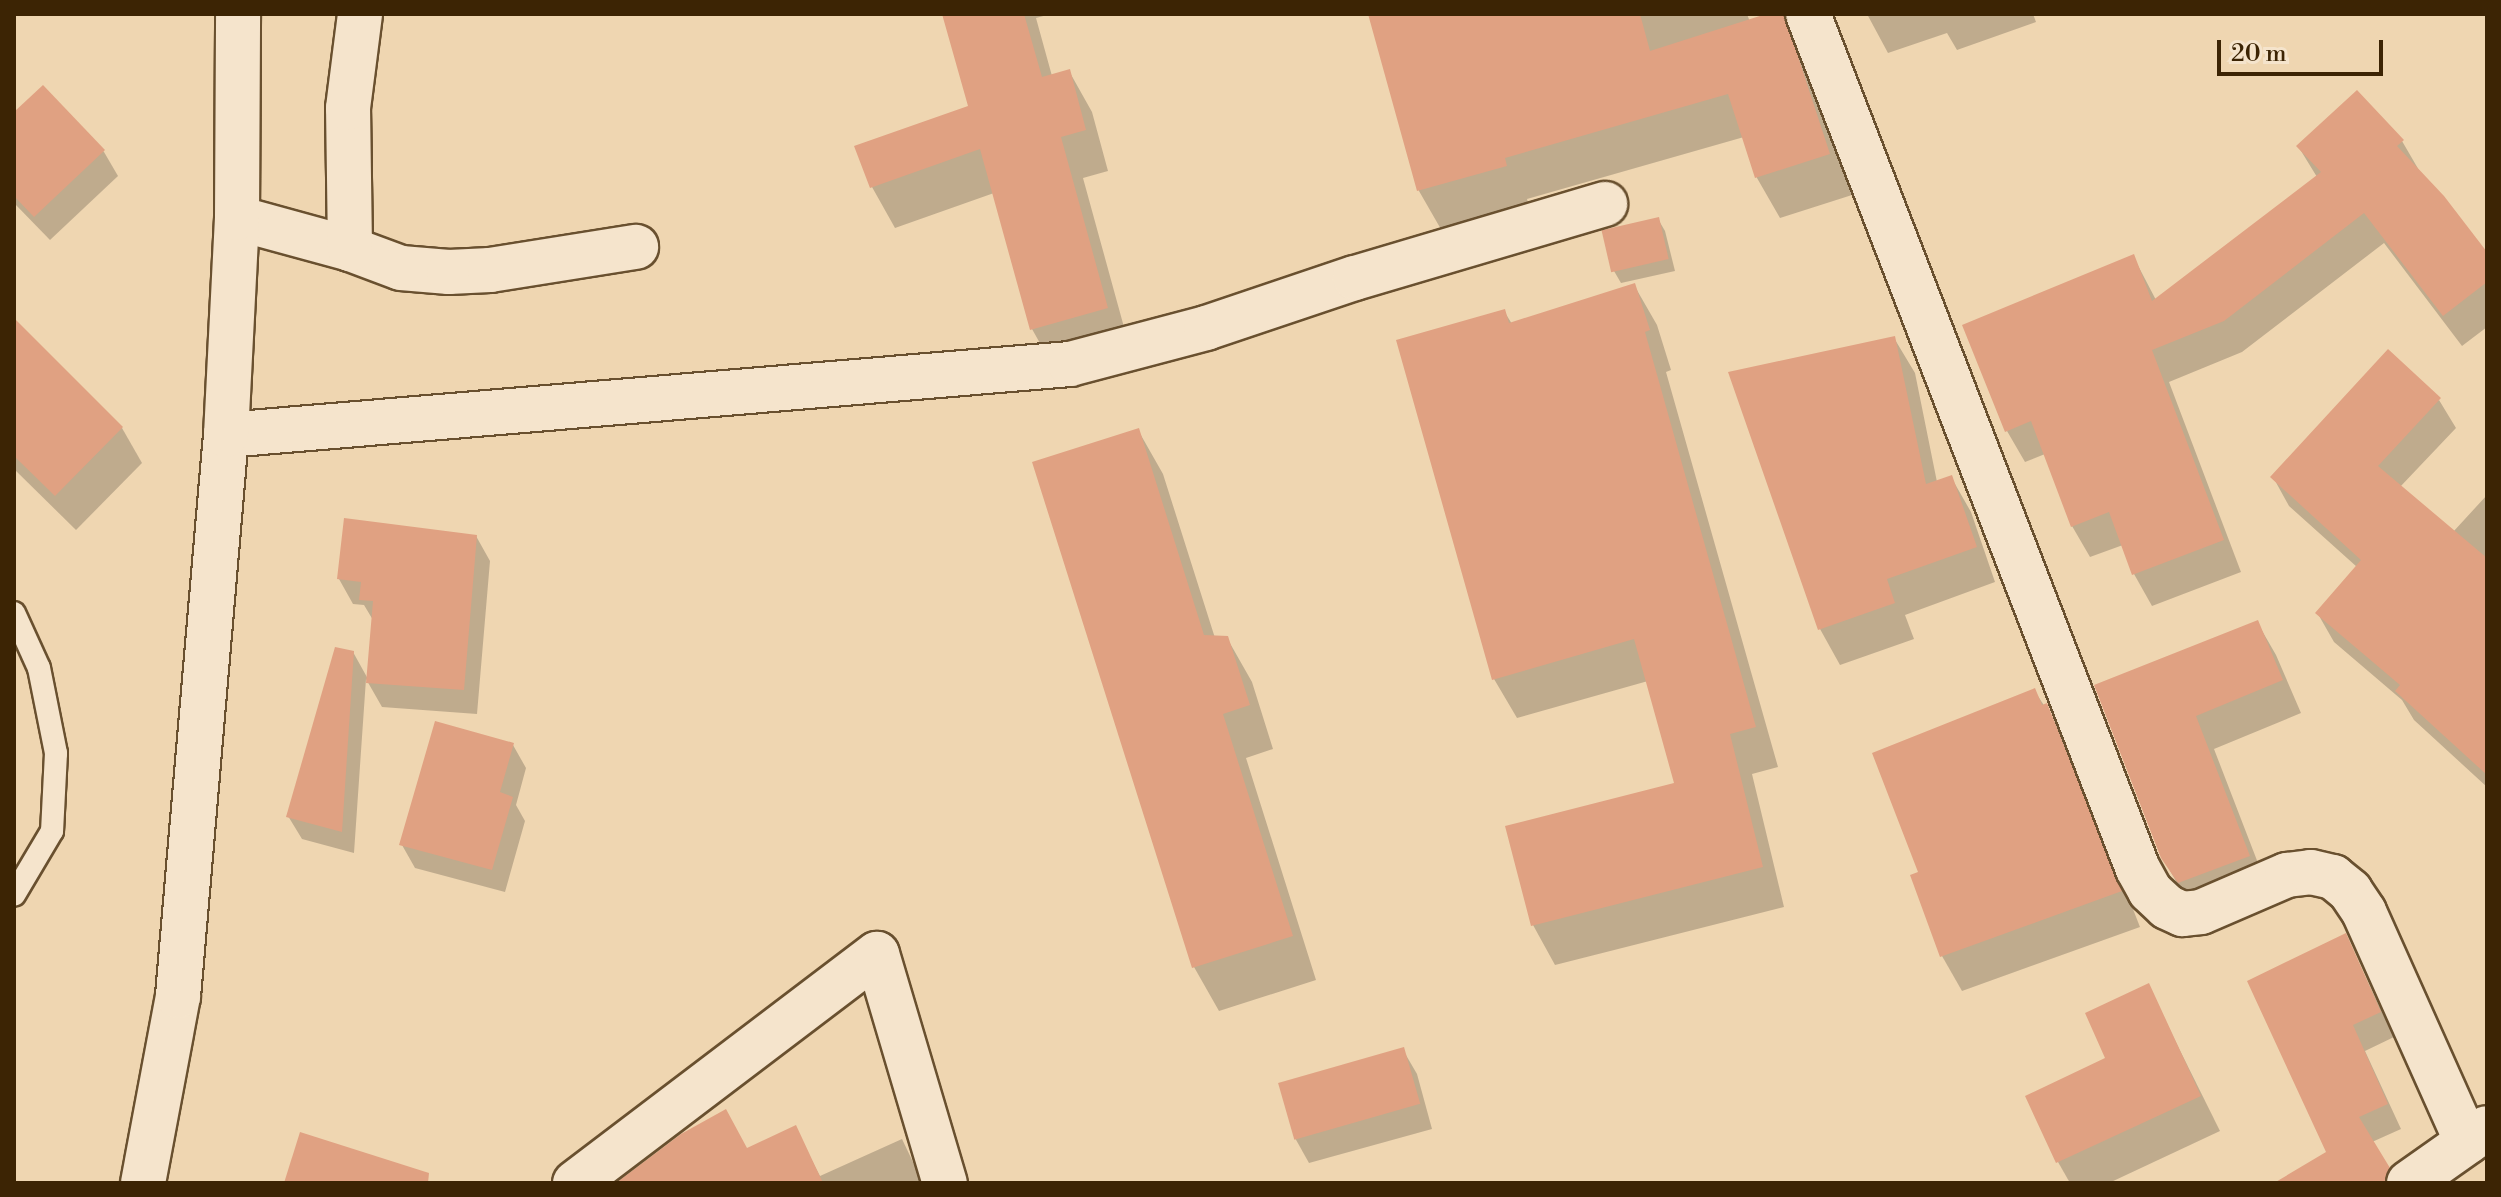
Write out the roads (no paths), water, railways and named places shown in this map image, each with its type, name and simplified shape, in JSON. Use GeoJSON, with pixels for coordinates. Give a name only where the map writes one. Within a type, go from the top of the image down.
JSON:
{"type":"FeatureCollection","features":[{"type":"Feature","properties":{"kind":"street"},"geometry":{"type":"LineString","coordinates":[[143,1183],[178,996],[226,435],[237,218],[238,14]]}},
{"type":"Feature","properties":{"kind":"street"},"geometry":{"type":"LineString","coordinates":[[350,249],[348,108],[360,14]]}},
{"type":"Feature","properties":{"kind":"street"},"geometry":{"type":"LineString","coordinates":[[1808,14],[2109,795],[2150,891],[2167,907],[2192,913],[2287,875],[2311,872],[2333,877],[2350,891],[2364,912],[2477,1135],[2409,1183]]}},
{"type":"Feature","properties":{"kind":"street"},"geometry":{"type":"LineString","coordinates":[[226,435],[1070,364],[1206,328],[1355,278],[1605,204]]}},
{"type":"Feature","properties":{"kind":"street"},"geometry":{"type":"LineString","coordinates":[[237,218],[350,249],[401,268],[449,272],[490,270],[636,247]]}},
{"type":"Feature","properties":{"kind":"street"},"geometry":{"type":"LineString","coordinates":[[575,1183],[877,954],[945,1183]]}},
{"type":"Feature","properties":{"kind":"lane"},"geometry":{"type":"LineString","coordinates":[[14,613],[39,668],[56,753],[52,831],[14,895]]}}]}
